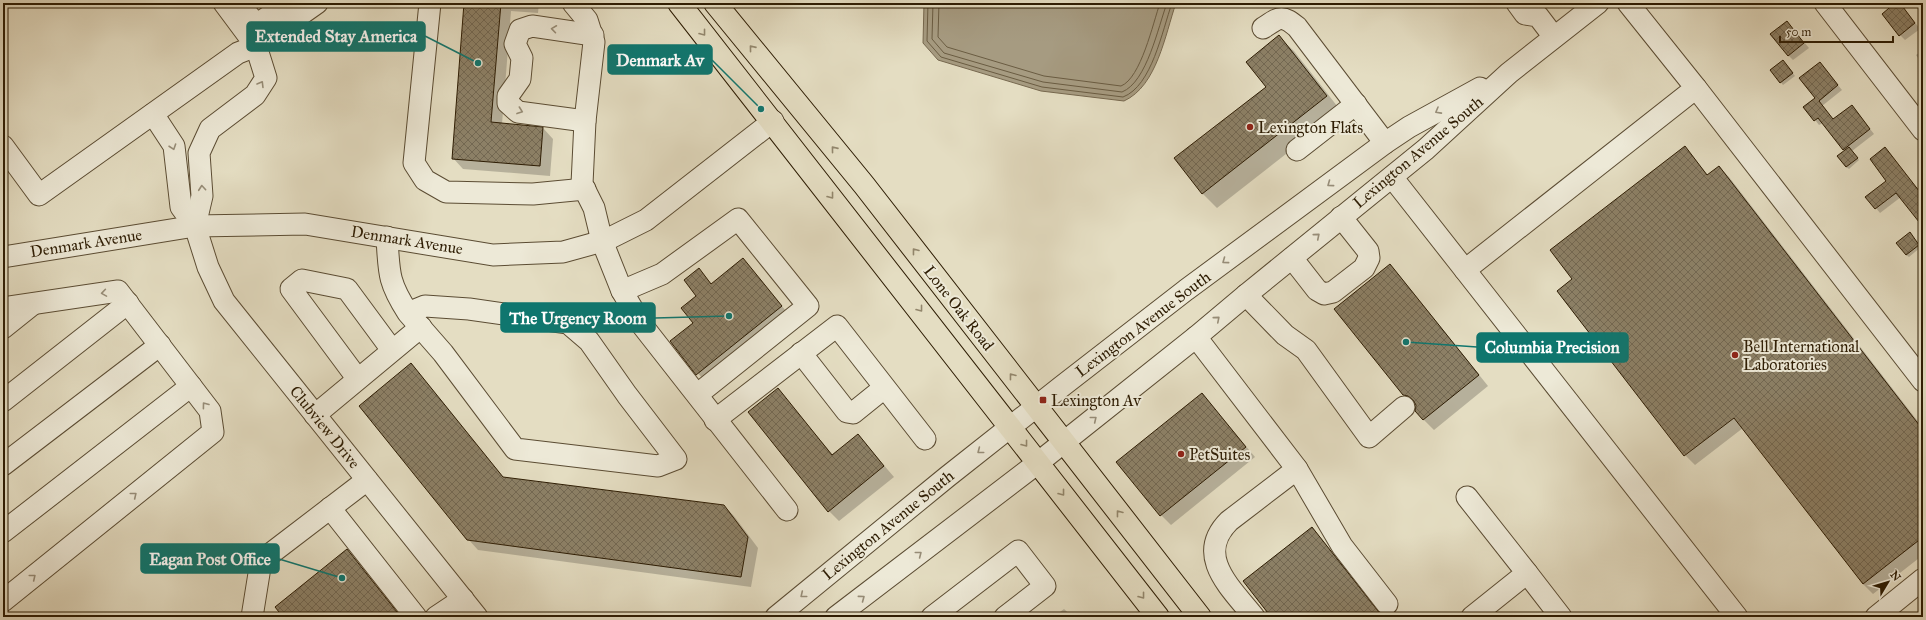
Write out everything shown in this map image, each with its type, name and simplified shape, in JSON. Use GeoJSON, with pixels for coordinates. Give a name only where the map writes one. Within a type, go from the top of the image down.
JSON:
{"type":"FeatureCollection","features":[{"type":"Feature","properties":{"kind":"main road","name":"Lone Oak Road"},"geometry":{"type":"LineString","coordinates":[[679,3],[1011,426],[1158,617]]}},
{"type":"Feature","properties":{"kind":"main road","name":"Lone Oak Road"},"geometry":{"type":"LineString","coordinates":[[715,3],[864,185],[1200,617]]}},
{"type":"Feature","properties":{"kind":"street"},"geometry":{"type":"LineString","coordinates":[[237,3],[256,25],[288,3]]}},
{"type":"Feature","properties":{"kind":"street"},"geometry":{"type":"LineString","coordinates":[[195,226],[202,196],[199,153],[210,129],[255,95],[266,78],[256,46],[237,3]]}},
{"type":"Feature","properties":{"kind":"street"},"geometry":{"type":"LineString","coordinates":[[6,156],[39,195],[238,53],[256,46],[317,3]]}},
{"type":"Feature","properties":{"kind":"street"},"geometry":{"type":"LineString","coordinates":[[430,3],[414,163],[425,180],[446,192],[533,194],[585,189]]}},
{"type":"Feature","properties":{"kind":"street"},"geometry":{"type":"LineString","coordinates":[[573,3],[587,20],[594,42],[585,121],[582,184],[594,208],[602,241],[622,291],[642,325],[698,394],[715,420],[787,510]]}},
{"type":"Feature","properties":{"kind":"street"},"geometry":{"type":"LineString","coordinates":[[1517,3],[1525,14],[1539,10],[1554,37]]}},
{"type":"Feature","properties":{"kind":"street","name":"Lexington Avenue South"},"geometry":{"type":"LineString","coordinates":[[836,617],[1064,443],[1196,337],[1341,217],[1392,177],[1509,73],[1598,3]]}},
{"type":"Feature","properties":{"kind":"street"},"geometry":{"type":"LineString","coordinates":[[1628,3],[1696,88],[1923,381]]}},
{"type":"Feature","properties":{"kind":"street"},"geometry":{"type":"LineString","coordinates":[[1825,3],[1923,130]]}},
{"type":"Feature","properties":{"kind":"street"},"geometry":{"type":"LineString","coordinates":[[1264,28],[1278,18],[1286,18],[1297,27],[1386,143]]}},
{"type":"Feature","properties":{"kind":"street"},"geometry":{"type":"LineString","coordinates":[[585,121],[518,112],[508,103],[508,96],[520,79],[522,58],[515,44],[520,30],[532,26],[593,35]]}},
{"type":"Feature","properties":{"kind":"street","name":"Lexington Avenue South"},"geometry":{"type":"LineString","coordinates":[[776,617],[1011,426],[1186,290],[1409,127],[1509,73]]}},
{"type":"Feature","properties":{"kind":"street"},"geometry":{"type":"LineString","coordinates":[[1465,270],[1696,88]]}},
{"type":"Feature","properties":{"kind":"street"},"geometry":{"type":"LineString","coordinates":[[1297,150],[1356,104]]}},
{"type":"Feature","properties":{"kind":"street"},"geometry":{"type":"LineString","coordinates":[[153,114],[174,146],[181,207],[195,226]]}},
{"type":"Feature","properties":{"kind":"street","name":"Denmark Avenue"},"geometry":{"type":"LineString","coordinates":[[3,257],[195,226],[306,224],[493,255],[563,252],[602,241],[646,220],[773,121]]}},
{"type":"Feature","properties":{"kind":"street"},"geometry":{"type":"LineString","coordinates":[[1392,177],[1737,617]]}},
{"type":"Feature","properties":{"kind":"street"},"geometry":{"type":"LineString","coordinates":[[1292,258],[1317,290],[1324,294],[1333,292],[1364,268],[1369,258],[1368,251],[1341,217]]}},
{"type":"Feature","properties":{"kind":"street"},"geometry":{"type":"LineString","coordinates":[[622,291],[662,274],[738,219],[808,306],[698,394]]}},
{"type":"Feature","properties":{"kind":"street","name":"Clubview Drive"},"geometry":{"type":"LineString","coordinates":[[195,226],[208,266],[224,301],[477,617]]}},
{"type":"Feature","properties":{"kind":"street"},"geometry":{"type":"LineString","coordinates":[[315,415],[392,350],[414,320],[425,306],[469,309],[568,323],[589,341],[627,395],[676,458],[658,466],[515,449],[443,353],[414,320],[395,292],[389,276],[387,237]]}},
{"type":"Feature","properties":{"kind":"street"},"geometry":{"type":"LineString","coordinates":[[357,378],[291,289],[302,280],[347,289],[392,350]]}},
{"type":"Feature","properties":{"kind":"street"},"geometry":{"type":"LineString","coordinates":[[3,308],[118,290],[210,411],[213,432],[3,601]]}},
{"type":"Feature","properties":{"kind":"street"},"geometry":{"type":"LineString","coordinates":[[1246,295],[1285,335],[1306,350],[1369,437],[1404,407]]}},
{"type":"Feature","properties":{"kind":"street"},"geometry":{"type":"LineString","coordinates":[[3,328],[34,303]]}},
{"type":"Feature","properties":{"kind":"street"},"geometry":{"type":"LineString","coordinates":[[3,401],[128,303]]}},
{"type":"Feature","properties":{"kind":"street"},"geometry":{"type":"LineString","coordinates":[[715,420],[837,326],[925,439]]}},
{"type":"Feature","properties":{"kind":"street"},"geometry":{"type":"LineString","coordinates":[[1196,337],[1297,469],[1342,546],[1387,604]]}},
{"type":"Feature","properties":{"kind":"street"},"geometry":{"type":"LineString","coordinates":[[3,465],[160,345]]}},
{"type":"Feature","properties":{"kind":"street"},"geometry":{"type":"LineString","coordinates":[[801,353],[847,412],[853,413],[884,388]]}},
{"type":"Feature","properties":{"kind":"street"},"geometry":{"type":"LineString","coordinates":[[3,532],[192,386]]}},
{"type":"Feature","properties":{"kind":"street"},"geometry":{"type":"LineString","coordinates":[[1254,617],[1221,574],[1214,552],[1215,542],[1220,530],[1229,521],[1297,469]]}},
{"type":"Feature","properties":{"kind":"street"},"geometry":{"type":"LineString","coordinates":[[252,617],[261,561],[367,480]]}},
{"type":"Feature","properties":{"kind":"street"},"geometry":{"type":"LineString","coordinates":[[1467,497],[1562,617]]}},
{"type":"Feature","properties":{"kind":"street"},"geometry":{"type":"LineString","coordinates":[[330,508],[416,617]]}},
{"type":"Feature","properties":{"kind":"street"},"geometry":{"type":"LineString","coordinates":[[932,617],[1018,551],[1045,586],[1005,617]]}},
{"type":"Feature","properties":{"kind":"street"},"geometry":{"type":"LineString","coordinates":[[1472,617],[1527,574]]}},
{"type":"Feature","properties":{"kind":"street"},"geometry":{"type":"LineString","coordinates":[[1876,617],[1923,580]]}},
{"type":"Feature","properties":{"kind":"street"},"geometry":{"type":"LineString","coordinates":[[436,617],[463,599]]}},
{"type":"Feature","properties":{"kind":"water"},"geometry":{"type":"Polygon","coordinates":[[[924,3],[1176,3],[1152,72],[1135,94],[1124,101],[1041,91],[938,60],[923,43],[924,3]]]}},
{"type":"Feature","properties":{"kind":"building"},"geometry":{"type":"Polygon","coordinates":[[[464,3],[501,3],[491,122],[543,127],[540,166],[452,159],[464,3]]]}},
{"type":"Feature","properties":{"kind":"building"},"geometry":{"type":"Polygon","coordinates":[[[1895,3],[1900,3],[1915,23],[1899,36],[1882,14],[1895,3]]]}},
{"type":"Feature","properties":{"kind":"building"},"geometry":{"type":"Polygon","coordinates":[[[1787,21],[1804,43],[1788,56],[1770,34],[1787,21]]]}},
{"type":"Feature","properties":{"kind":"building","name":"Lexington Flats"},"geometry":{"type":"Polygon","coordinates":[[[1279,35],[1327,96],[1202,194],[1174,158],[1266,87],[1246,62],[1279,35]]]}},
{"type":"Feature","properties":{"kind":"building"},"geometry":{"type":"Polygon","coordinates":[[[1783,60],[1793,73],[1780,83],[1770,70],[1783,60]]]}},
{"type":"Feature","properties":{"kind":"building"},"geometry":{"type":"Polygon","coordinates":[[[1820,62],[1838,85],[1819,101],[1833,119],[1852,105],[1870,129],[1843,150],[1818,118],[1814,121],[1803,107],[1815,98],[1799,78],[1820,62]]]}},
{"type":"Feature","properties":{"kind":"building","name":"Bell International Laboratories"},"geometry":{"type":"Polygon","coordinates":[[[1685,146],[1707,175],[1719,166],[1923,430],[1923,537],[1863,584],[1734,418],[1684,456],[1557,291],[1572,279],[1550,250],[1685,146]]]}},
{"type":"Feature","properties":{"kind":"building"},"geometry":{"type":"Polygon","coordinates":[[[1849,147],[1858,158],[1846,167],[1837,156],[1849,147]]]}},
{"type":"Feature","properties":{"kind":"building"},"geometry":{"type":"Polygon","coordinates":[[[1885,147],[1923,196],[1923,227],[1896,193],[1875,209],[1865,197],[1886,181],[1870,159],[1885,147]]]}},
{"type":"Feature","properties":{"kind":"building"},"geometry":{"type":"Polygon","coordinates":[[[1910,232],[1919,245],[1906,255],[1896,243],[1910,232]]]}},
{"type":"Feature","properties":{"kind":"building"},"geometry":{"type":"Polygon","coordinates":[[[743,258],[782,306],[696,375],[670,341],[693,323],[681,308],[696,296],[684,280],[699,268],[711,284],[743,258]]]}},
{"type":"Feature","properties":{"kind":"building"},"geometry":{"type":"Polygon","coordinates":[[[1390,264],[1479,375],[1423,420],[1415,411],[1416,405],[1413,400],[1408,396],[1403,395],[1334,309],[1390,264]]]}},
{"type":"Feature","properties":{"kind":"building"},"geometry":{"type":"Polygon","coordinates":[[[411,363],[503,477],[724,505],[748,537],[741,577],[467,540],[359,406],[411,363]]]}},
{"type":"Feature","properties":{"kind":"building"},"geometry":{"type":"Polygon","coordinates":[[[778,388],[832,455],[858,434],[884,466],[828,512],[748,412],[778,388]]]}},
{"type":"Feature","properties":{"kind":"building","name":"PetSuites"},"geometry":{"type":"Polygon","coordinates":[[[1202,393],[1246,447],[1160,516],[1116,462],[1202,393]]]}},
{"type":"Feature","properties":{"kind":"building"},"geometry":{"type":"Polygon","coordinates":[[[1312,527],[1382,617],[1271,617],[1243,581],[1312,527]]]}},
{"type":"Feature","properties":{"kind":"building"},"geometry":{"type":"Polygon","coordinates":[[[347,549],[401,617],[283,617],[275,607],[347,549]]]}},
{"type":"Feature","properties":{"kind":"place","name":"Extended Stay America"},"geometry":{"type":"Point","coordinates":[478,63]}},
{"type":"Feature","properties":{"kind":"place","name":"Denmark Av"},"geometry":{"type":"Point","coordinates":[761,109]}},
{"type":"Feature","properties":{"kind":"place","name":"Lexington Flats"},"geometry":{"type":"Point","coordinates":[1250,127]}},
{"type":"Feature","properties":{"kind":"place","name":"The Urgency Room"},"geometry":{"type":"Point","coordinates":[729,316]}},
{"type":"Feature","properties":{"kind":"place","name":"Columbia Precision"},"geometry":{"type":"Point","coordinates":[1406,342]}},
{"type":"Feature","properties":{"kind":"place","name":"Bell International Laboratories"},"geometry":{"type":"Point","coordinates":[1735,355]}},
{"type":"Feature","properties":{"kind":"place","name":"Lexington Av"},"geometry":{"type":"Point","coordinates":[1043,400]}},
{"type":"Feature","properties":{"kind":"place","name":"PetSuites"},"geometry":{"type":"Point","coordinates":[1181,454]}},
{"type":"Feature","properties":{"kind":"place","name":"Eagan Post Office"},"geometry":{"type":"Point","coordinates":[342,578]}}]}
